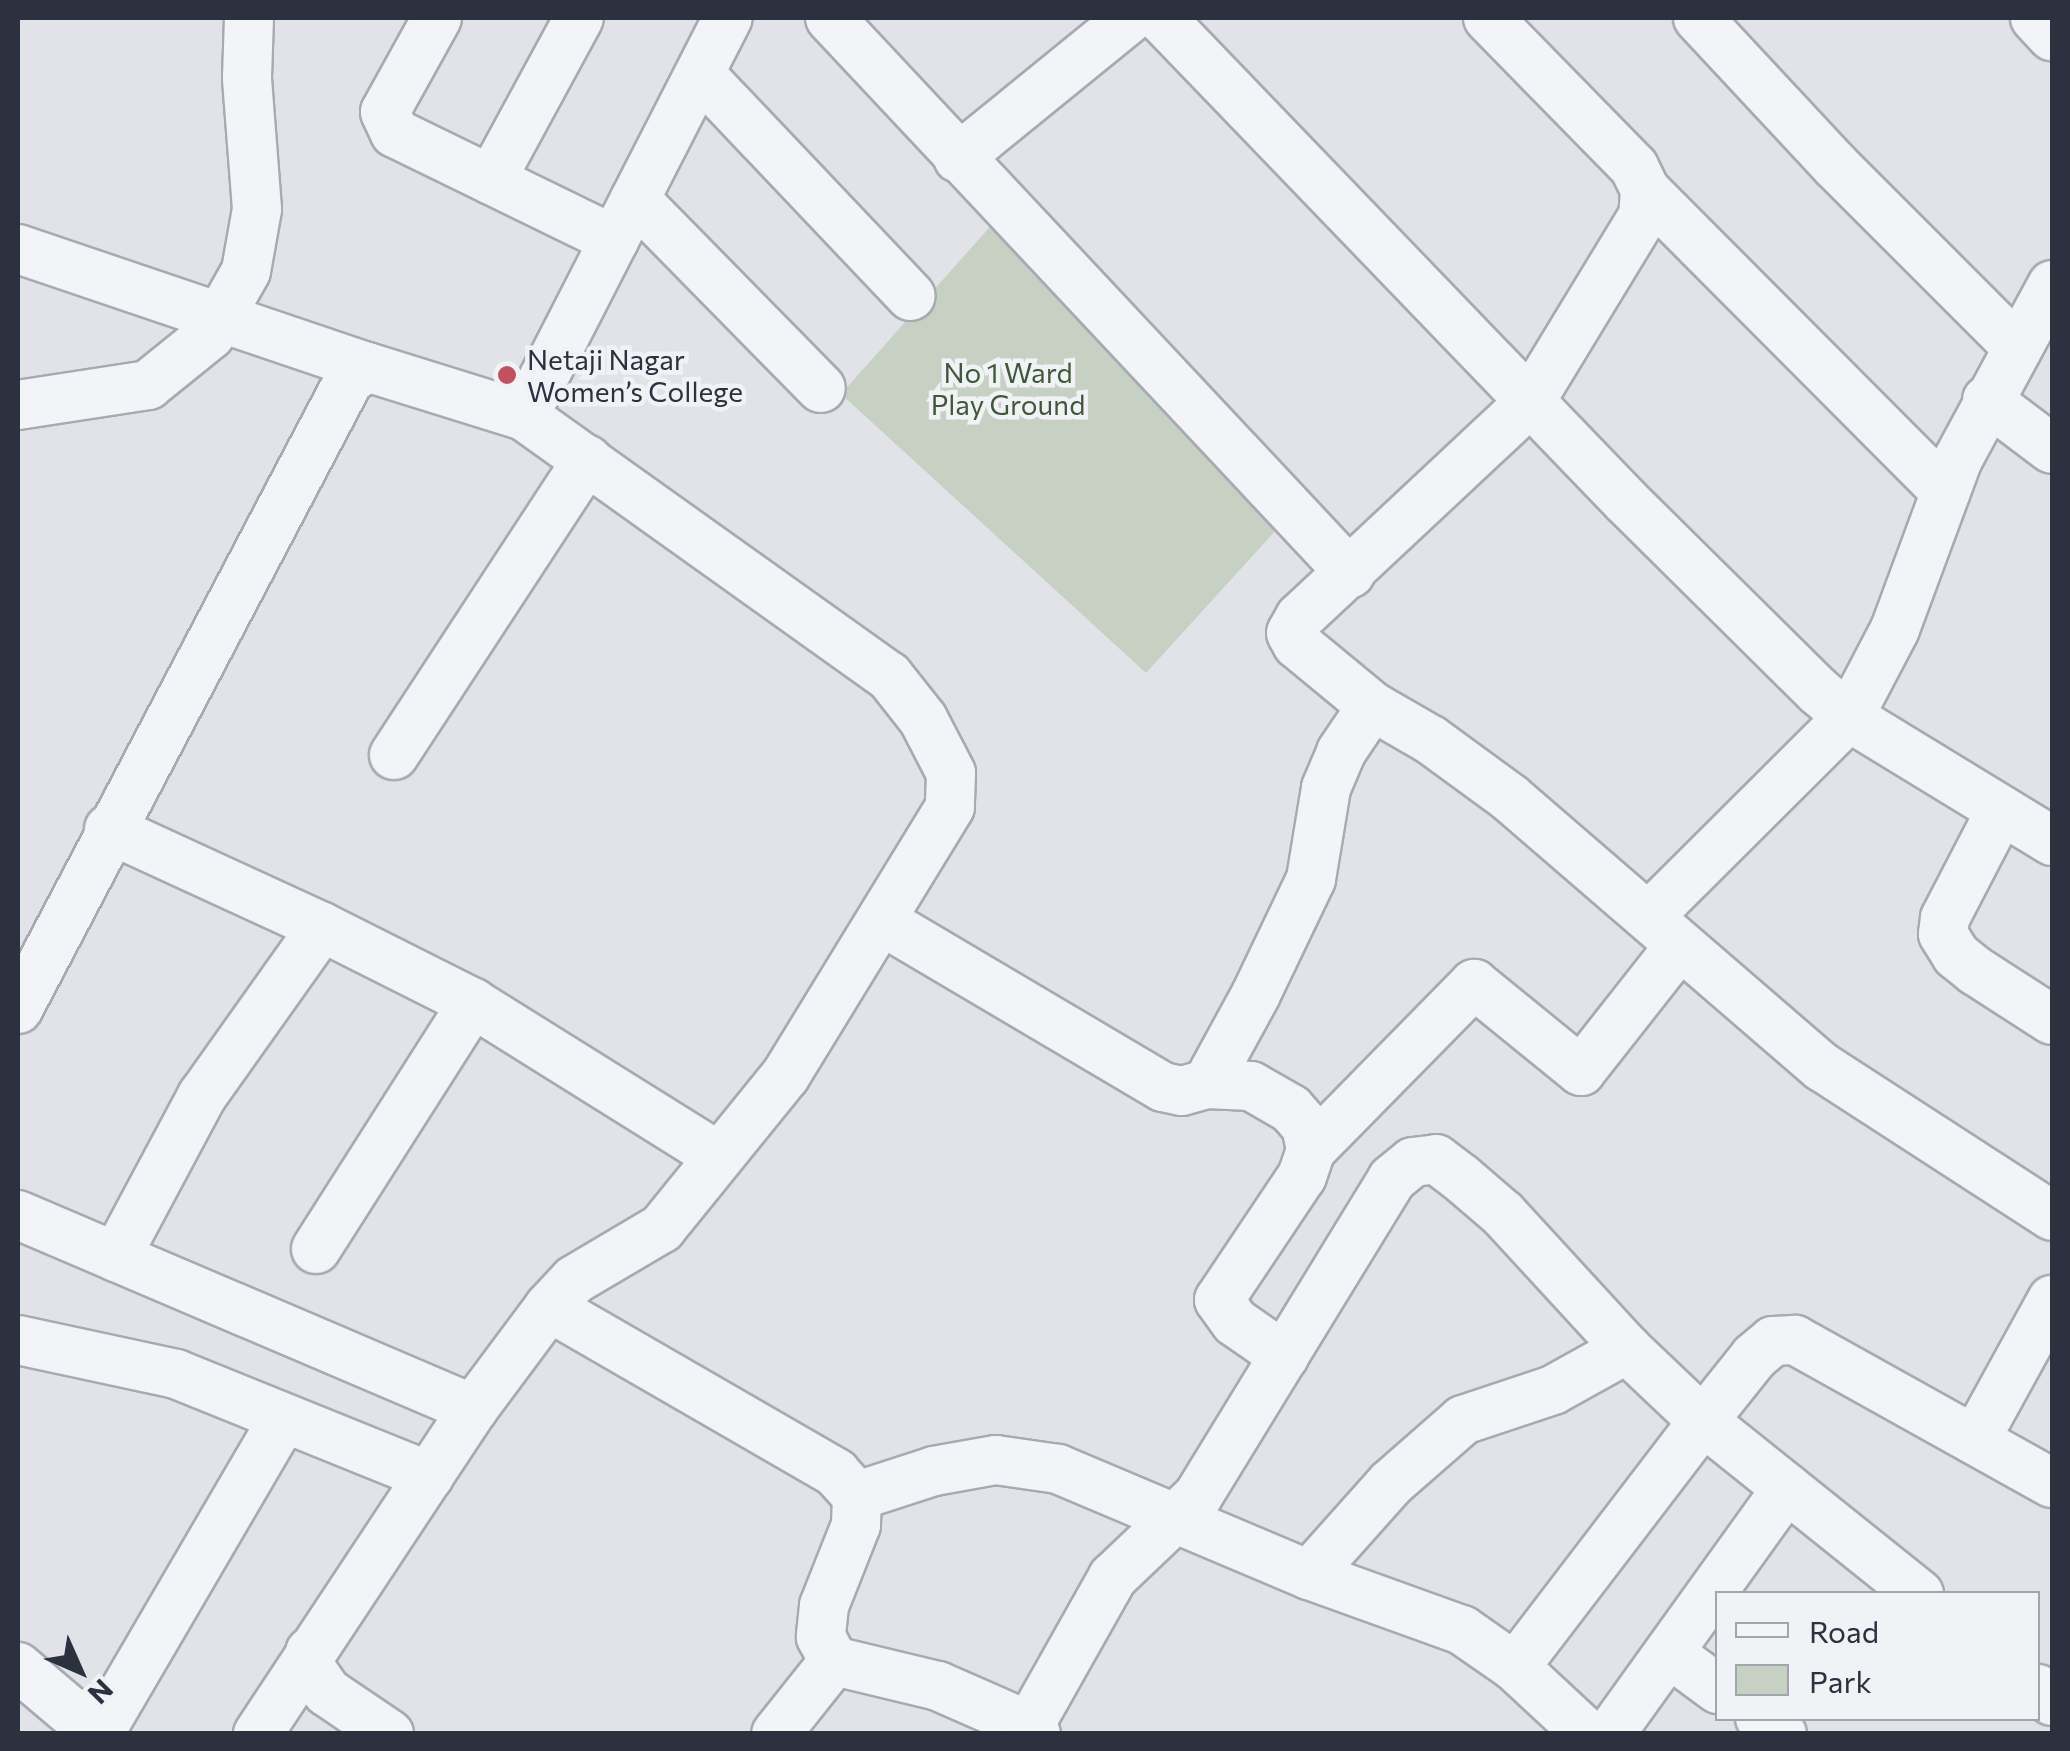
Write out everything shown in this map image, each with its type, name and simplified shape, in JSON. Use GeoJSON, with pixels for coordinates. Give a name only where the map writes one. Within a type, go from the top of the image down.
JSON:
{"type":"FeatureCollection","features":[{"type":"Feature","properties":{"kind":"street"},"geometry":{"type":"LineString","coordinates":[[18,405],[148,385],[210,334],[246,271],[257,209],[247,78],[250,18]]}},
{"type":"Feature","properties":{"kind":"street"},"geometry":{"type":"LineString","coordinates":[[437,18],[385,112],[394,133],[491,180],[624,220],[821,388]]}},
{"type":"Feature","properties":{"kind":"street"},"geometry":{"type":"LineString","coordinates":[[491,180],[579,18]]}},
{"type":"Feature","properties":{"kind":"street"},"geometry":{"type":"LineString","coordinates":[[524,416],[728,18]]}},
{"type":"Feature","properties":{"kind":"street"},"geometry":{"type":"LineString","coordinates":[[830,18],[1350,573]]}},
{"type":"Feature","properties":{"kind":"street"},"geometry":{"type":"LineString","coordinates":[[958,158],[1130,18]]}},
{"type":"Feature","properties":{"kind":"street"},"geometry":{"type":"LineString","coordinates":[[1161,18],[1530,402],[1849,717],[2052,841]]}},
{"type":"Feature","properties":{"kind":"street"},"geometry":{"type":"LineString","coordinates":[[1488,18],[1634,167],[1645,190],[1946,492]]}},
{"type":"Feature","properties":{"kind":"street"},"geometry":{"type":"LineString","coordinates":[[2035,18],[2052,36]]}},
{"type":"Feature","properties":{"kind":"street"},"geometry":{"type":"LineString","coordinates":[[1713,24],[1834,164],[2018,348]]}},
{"type":"Feature","properties":{"kind":"street"},"geometry":{"type":"LineString","coordinates":[[700,74],[912,296]]}},
{"type":"Feature","properties":{"kind":"street"},"geometry":{"type":"LineString","coordinates":[[1645,190],[1643,216],[1530,402],[1300,617],[1291,633],[1297,644],[1372,706],[1432,740],[1509,797],[1822,1067],[2045,1196]]}},
{"type":"Feature","properties":{"kind":"street"},"geometry":{"type":"LineString","coordinates":[[18,249],[218,320],[524,416],[889,676],[923,719],[951,773],[950,807],[785,1076],[662,1228],[574,1280],[549,1307],[472,1409],[258,1734]]}},
{"type":"Feature","properties":{"kind":"street"},"geometry":{"type":"LineString","coordinates":[[1284,1356],[1235,1322],[1220,1300],[1302,1176],[1312,1150],[1474,984],[1581,1071],[1665,930],[1849,717],[1895,630],[1946,492],[1987,400],[2052,285]]}},
{"type":"Feature","properties":{"kind":"street"},"geometry":{"type":"LineString","coordinates":[[18,1009],[46,961],[109,829],[196,674],[348,380],[367,367]]}},
{"type":"Feature","properties":{"kind":"street"},"geometry":{"type":"LineString","coordinates":[[1987,400],[2052,450]]}},
{"type":"Feature","properties":{"kind":"street"},"geometry":{"type":"LineString","coordinates":[[394,755],[587,460]]}},
{"type":"Feature","properties":{"kind":"street"},"geometry":{"type":"LineString","coordinates":[[1206,1084],[1311,879],[1326,788],[1341,752],[1372,706]]}},
{"type":"Feature","properties":{"kind":"street"},"geometry":{"type":"LineString","coordinates":[[2001,810],[1945,918],[1943,934],[1956,955],[1976,972],[2052,1020]]}},
{"type":"Feature","properties":{"kind":"street"},"geometry":{"type":"LineString","coordinates":[[109,829],[322,926],[474,1003],[719,1157]]}},
{"type":"Feature","properties":{"kind":"street"},"geometry":{"type":"LineString","coordinates":[[882,921],[1163,1087],[1182,1090],[1206,1084],[1251,1086],[1291,1109],[1306,1126],[1312,1150]]}},
{"type":"Feature","properties":{"kind":"street"},"geometry":{"type":"LineString","coordinates":[[116,1257],[202,1096],[322,926]]}},
{"type":"Feature","properties":{"kind":"street"},"geometry":{"type":"LineString","coordinates":[[316,1249],[474,1003]]}},
{"type":"Feature","properties":{"kind":"street"},"geometry":{"type":"LineString","coordinates":[[549,1307],[836,1473],[858,1496],[856,1524],[824,1606],[821,1636],[834,1661],[938,1686],[1032,1730],[1113,1578],[1198,1496],[1392,1179],[1412,1162],[1436,1159],[1502,1214],[1627,1349],[1702,1421],[1915,1591]]}},
{"type":"Feature","properties":{"kind":"street"},"geometry":{"type":"LineString","coordinates":[[18,1215],[472,1409]]}},
{"type":"Feature","properties":{"kind":"street"},"geometry":{"type":"LineString","coordinates":[[1975,1440],[2052,1300]]}},
{"type":"Feature","properties":{"kind":"street"},"geometry":{"type":"LineString","coordinates":[[18,1340],[142,1364],[430,1476]]}},
{"type":"Feature","properties":{"kind":"street"},"geometry":{"type":"LineString","coordinates":[[1515,1667],[1702,1421],[1754,1357],[1774,1341],[1795,1340],[2052,1483]]}},
{"type":"Feature","properties":{"kind":"street"},"geometry":{"type":"LineString","coordinates":[[1309,1575],[1390,1484],[1463,1420],[1553,1390],[1627,1349]]}},
{"type":"Feature","properties":{"kind":"street"},"geometry":{"type":"LineString","coordinates":[[18,1666],[98,1734],[283,1418]]}},
{"type":"Feature","properties":{"kind":"street"},"geometry":{"type":"LineString","coordinates":[[858,1496],[934,1471],[996,1460],[1058,1470],[1309,1575],[1462,1630],[1515,1667],[1587,1734]]}},
{"type":"Feature","properties":{"kind":"street"},"geometry":{"type":"LineString","coordinates":[[1610,1734],[1787,1488]]}},
{"type":"Feature","properties":{"kind":"street"},"geometry":{"type":"LineString","coordinates":[[310,1652],[311,1669],[327,1692],[389,1734]]}},
{"type":"Feature","properties":{"kind":"street"},"geometry":{"type":"LineString","coordinates":[[1668,1653],[1715,1686]]}},
{"type":"Feature","properties":{"kind":"street"},"geometry":{"type":"LineString","coordinates":[[776,1734],[834,1661]]}},
{"type":"Feature","properties":{"kind":"green space","name":"No 1 Ward Play Ground"},"geometry":{"type":"Polygon","coordinates":[[[1005,210],[1286,519],[1146,673],[841,394],[1005,210]]]}},
{"type":"Feature","properties":{"kind":"place","name":"Netaji Nagar Women’s College"},"geometry":{"type":"Point","coordinates":[507,375]}}]}
